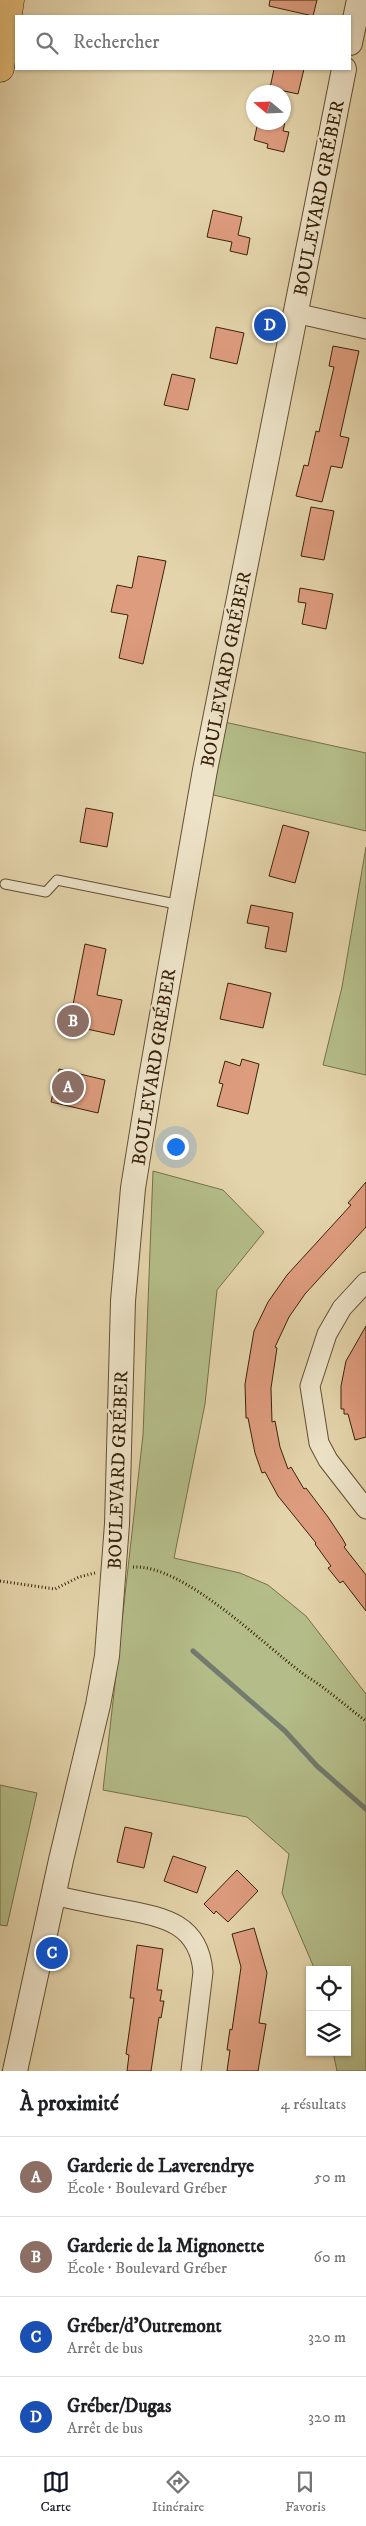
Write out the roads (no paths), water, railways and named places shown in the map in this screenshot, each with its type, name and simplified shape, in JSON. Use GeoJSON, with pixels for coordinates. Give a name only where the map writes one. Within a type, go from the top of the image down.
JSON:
{"type":"FeatureCollection","features":[{"type":"Feature","properties":{"kind":"highway"},"geometry":{"type":"LineString","coordinates":[[0,68],[10,0]]}},
{"type":"Feature","properties":{"kind":"street"},"geometry":{"type":"LineString","coordinates":[[351,38],[359,0]]}},
{"type":"Feature","properties":{"kind":"street","name":"BOULEVARD GRÉBER"},"geometry":{"type":"LineString","coordinates":[[15,2071],[53,1896],[98,1705],[107,1656],[117,1524],[123,1301],[129,1227],[148,1089],[215,720],[344,70]]}},
{"type":"Feature","properties":{"kind":"street"},"geometry":{"type":"LineString","coordinates":[[296,313],[366,329]]}},
{"type":"Feature","properties":{"kind":"street"},"geometry":{"type":"LineString","coordinates":[[366,1282],[342,1308],[327,1334],[310,1386],[319,1443],[328,1460],[366,1509]]}},
{"type":"Feature","properties":{"kind":"street"},"geometry":{"type":"LineString","coordinates":[[53,1896],[168,1920],[180,1926],[194,1941],[202,1957],[203,1972],[191,2071]]}},
{"type":"Feature","properties":{"kind":"lane"},"geometry":{"type":"LineString","coordinates":[[5,884],[46,892],[57,880],[181,904]]}},
{"type":"Feature","properties":{"kind":"waterway"},"geometry":{"type":"LineString","coordinates":[[193,1651],[285,1731],[317,1766],[366,1809]]}},
{"type":"Feature","properties":{"kind":"place","name":"Gréber/Dugas"},"geometry":{"type":"Point","coordinates":[270,325]}},
{"type":"Feature","properties":{"kind":"place","name":"Garderie de la Mignonette"},"geometry":{"type":"Point","coordinates":[73,1021]}},
{"type":"Feature","properties":{"kind":"place","name":"Garderie de Laverendrye"},"geometry":{"type":"Point","coordinates":[68,1087]}},
{"type":"Feature","properties":{"kind":"place","name":"Gréber/d'Outremont"},"geometry":{"type":"Point","coordinates":[52,1953]}}]}
